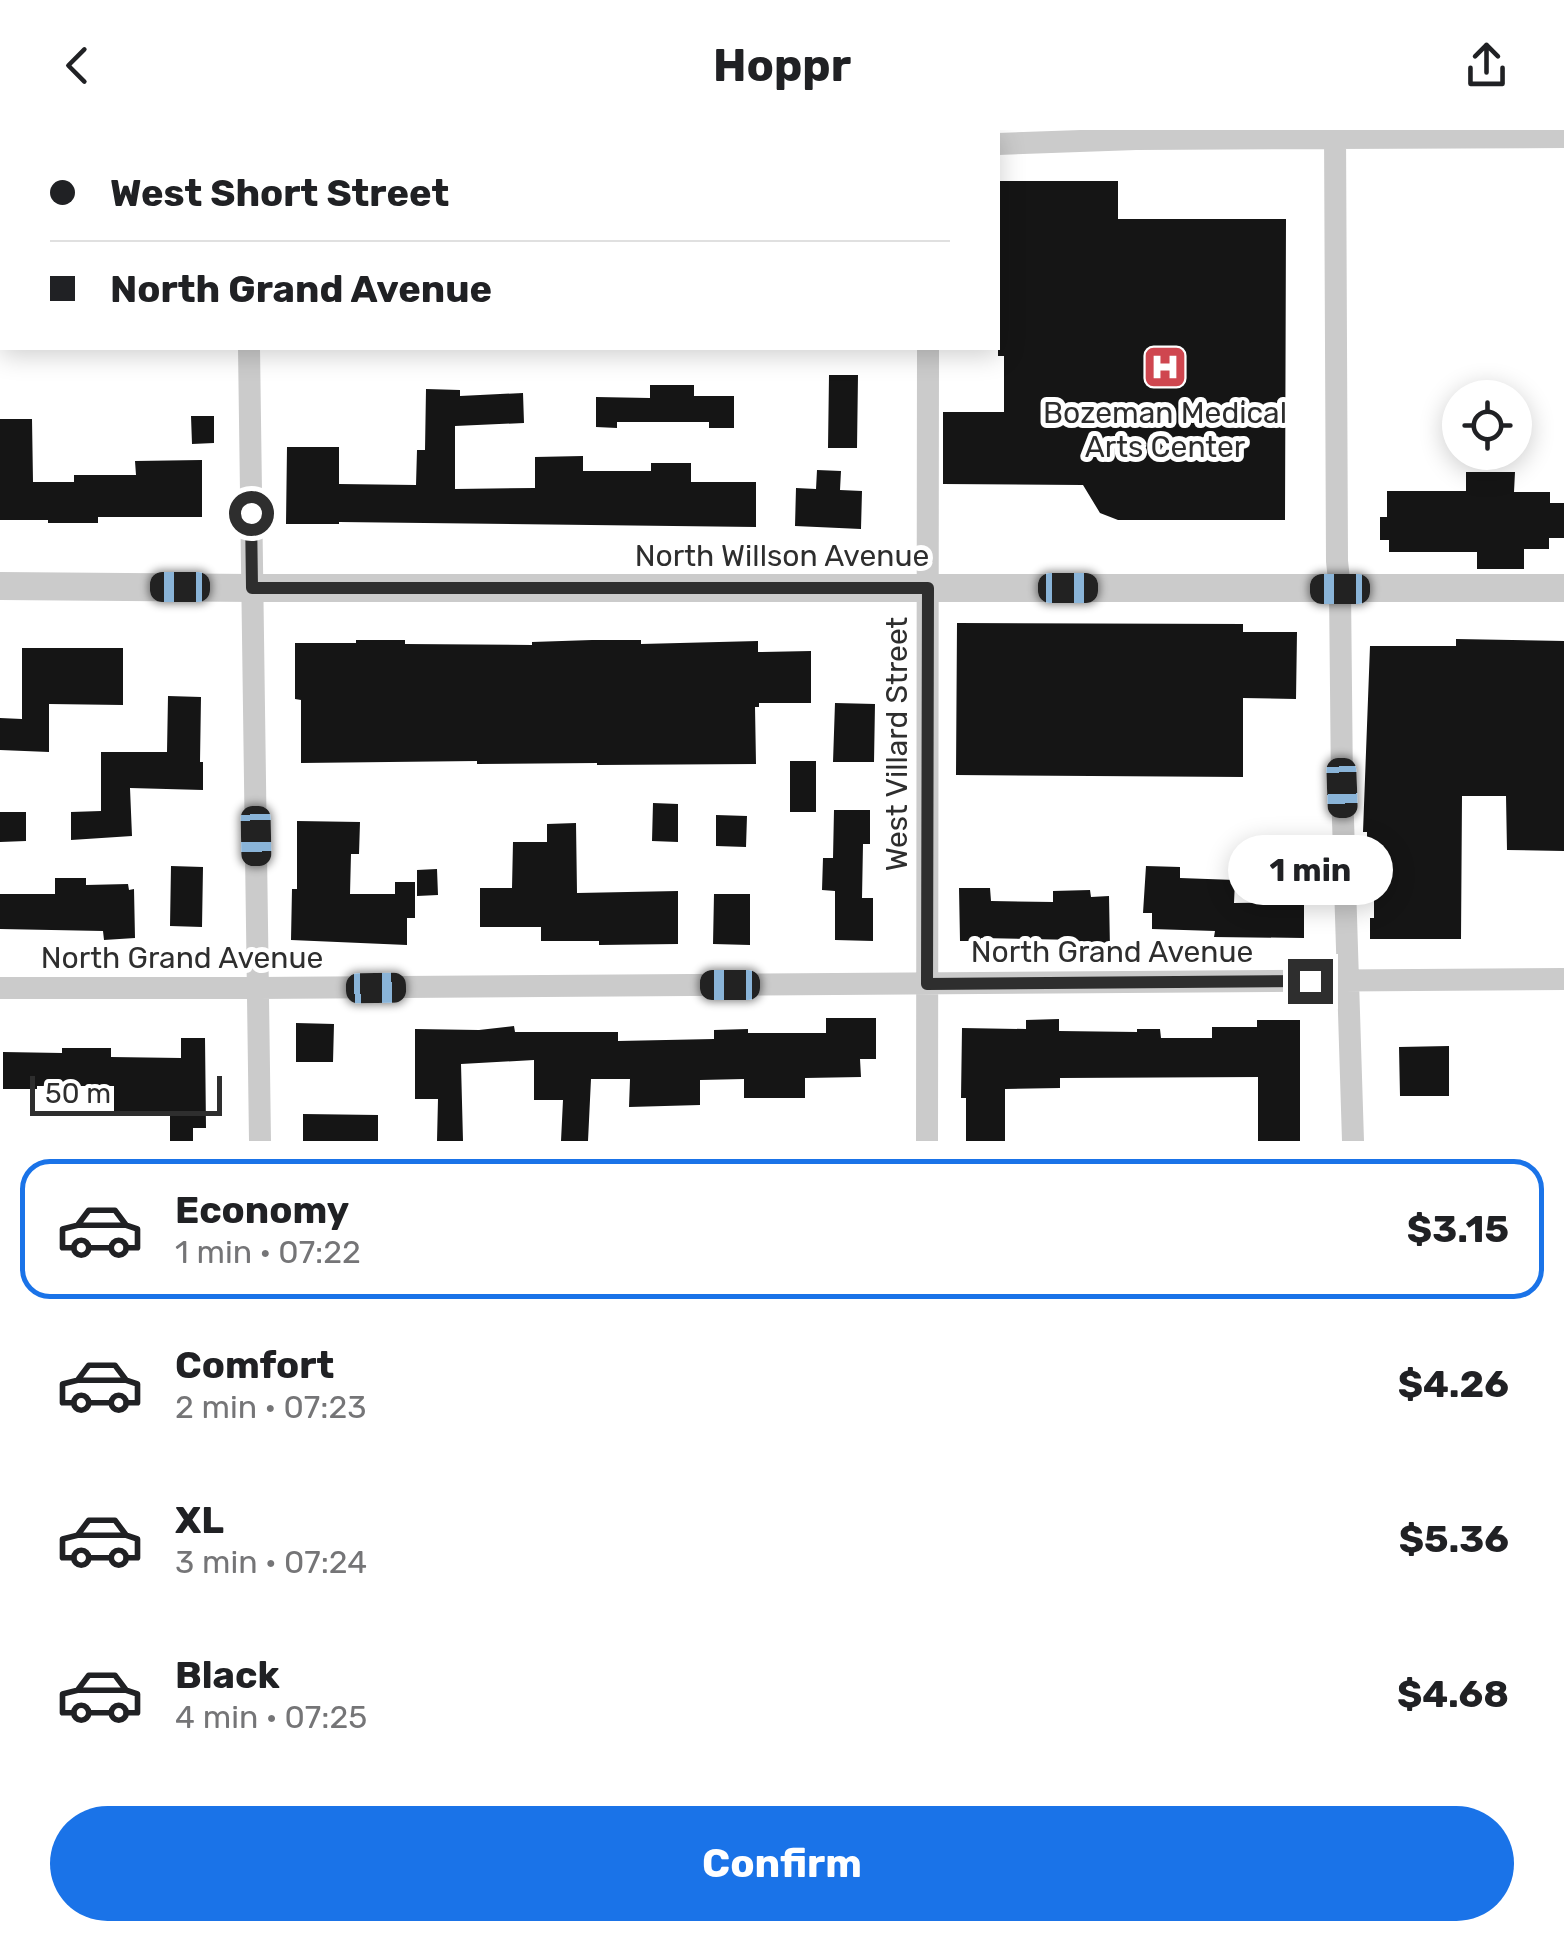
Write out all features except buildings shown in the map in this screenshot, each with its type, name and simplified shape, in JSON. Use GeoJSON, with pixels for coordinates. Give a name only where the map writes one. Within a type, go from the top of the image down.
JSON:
{"type":"FeatureCollection","features":[{"type":"Feature","properties":{"kind":"street"},"geometry":{"type":"LineString","coordinates":[[1000,144],[1334,134],[1564,138]]}},
{"type":"Feature","properties":{"kind":"street"},"geometry":{"type":"LineString","coordinates":[[1334,134],[1337,542],[1352,1141]]}},
{"type":"Feature","properties":{"kind":"street"},"geometry":{"type":"LineString","coordinates":[[249,350],[260,1141]]}},
{"type":"Feature","properties":{"kind":"street","name":"West Villard Street"},"geometry":{"type":"LineString","coordinates":[[927,1141],[928,350]]}},
{"type":"Feature","properties":{"kind":"street","name":"North Willson Avenue"},"geometry":{"type":"LineString","coordinates":[[0,586],[1564,588]]}},
{"type":"Feature","properties":{"kind":"street","name":"North Grand Avenue"},"geometry":{"type":"LineString","coordinates":[[0,988],[1564,979]]}},
{"type":"Feature","properties":{"kind":"place","name":"Bozeman Medical Arts Center"},"geometry":{"type":"Point","coordinates":[1165,367]}},
{"type":"Feature","properties":{"kind":"route"},"geometry":{"type":"LineString","coordinates":[[251,513],[252,588],[928,588],[927,984],[1310,981]]}}]}
